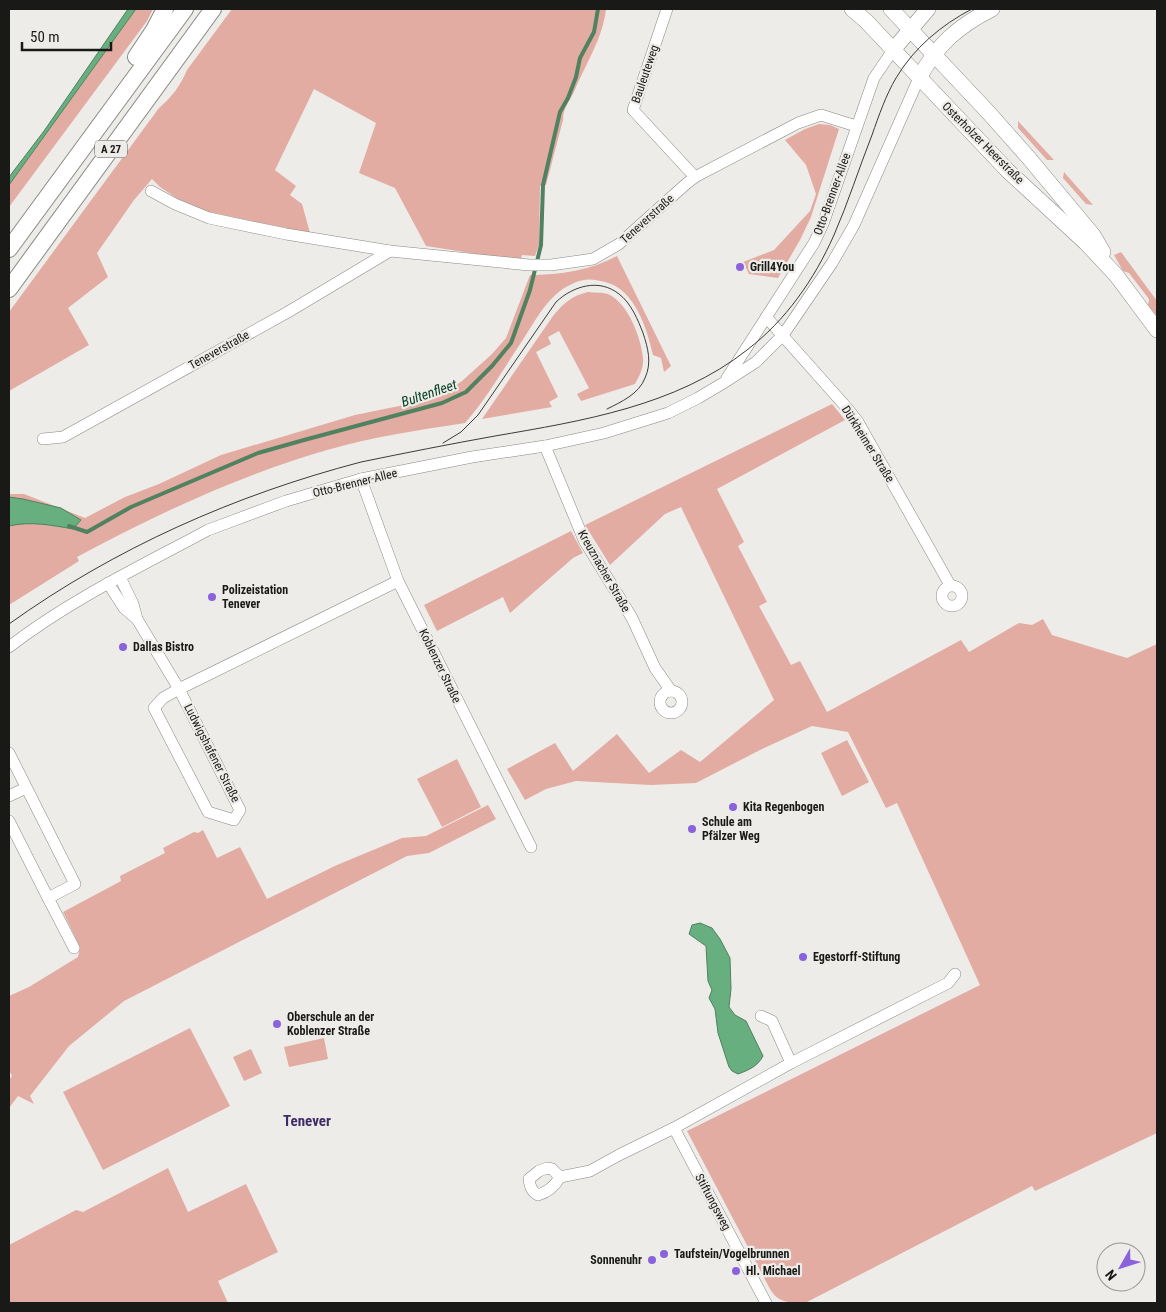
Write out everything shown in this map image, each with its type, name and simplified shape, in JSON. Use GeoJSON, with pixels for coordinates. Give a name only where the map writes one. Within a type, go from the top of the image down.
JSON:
{"type":"FeatureCollection","features":[{"type":"Feature","properties":{"kind":"highway"},"geometry":{"type":"LineString","coordinates":[[112,108],[116,86],[146,43],[165,9]]}},
{"type":"Feature","properties":{"kind":"highway","name":"A 27"},"geometry":{"type":"LineString","coordinates":[[9,249],[185,9]]}},
{"type":"Feature","properties":{"kind":"highway","name":"A 27"},"geometry":{"type":"LineString","coordinates":[[9,289],[213,9]]}},
{"type":"Feature","properties":{"kind":"main road","name":"Osterholzer Heerstraße"},"geometry":{"type":"LineString","coordinates":[[852,9],[866,21],[1008,171],[1086,243],[1116,275],[1157,330]]}},
{"type":"Feature","properties":{"kind":"main road","name":"Osterholzer Heerstraße"},"geometry":{"type":"LineString","coordinates":[[891,9],[1000,125],[1080,219],[1093,235],[1116,275]]}},
{"type":"Feature","properties":{"kind":"main road"},"geometry":{"type":"LineString","coordinates":[[893,50],[928,9]]}},
{"type":"Feature","properties":{"kind":"main road"},"geometry":{"type":"LineString","coordinates":[[919,78],[934,53],[958,29],[971,19],[992,9]]}},
{"type":"Feature","properties":{"kind":"street","name":"Bauleuteweg"},"geometry":{"type":"LineString","coordinates":[[667,9],[633,110],[695,177]]}},
{"type":"Feature","properties":{"kind":"street","name":"Otto-Brenner-Allee"},"geometry":{"type":"LineString","coordinates":[[725,382],[814,243],[823,224],[874,78],[893,50]]}},
{"type":"Feature","properties":{"kind":"street","name":"Otto-Brenner-Allee"},"geometry":{"type":"LineString","coordinates":[[9,647],[38,624],[120,576],[208,530],[286,501],[361,479],[545,446],[604,433],[668,412],[698,398],[725,382],[756,362],[783,335],[832,263],[854,225],[919,78]]}},
{"type":"Feature","properties":{"kind":"street","name":"Teneverstraße"},"geometry":{"type":"LineString","coordinates":[[151,192],[174,204],[209,218],[286,234],[390,251],[529,265],[551,265],[593,259],[619,244],[695,177],[798,123],[822,115],[856,126]]}},
{"type":"Feature","properties":{"kind":"street","name":"Teneverstraße"},"geometry":{"type":"LineString","coordinates":[[43,439],[63,436],[288,312],[390,251]]}},
{"type":"Feature","properties":{"kind":"street","name":"Dürkheimer Straße"},"geometry":{"type":"LineString","coordinates":[[766,317],[858,422],[950,585]]}},
{"type":"Feature","properties":{"kind":"street","name":"Kreuznacher Straße"},"geometry":{"type":"LineString","coordinates":[[545,446],[584,540],[632,618],[655,668],[671,691]]}},
{"type":"Feature","properties":{"kind":"street","name":"Koblenzer Straße"},"geometry":{"type":"LineString","coordinates":[[361,479],[398,581],[531,847]]}},
{"type":"Feature","properties":{"kind":"street","name":"Ludwigshafener Straße"},"geometry":{"type":"LineString","coordinates":[[120,576],[133,604],[137,619],[179,689],[240,810],[234,820],[208,812],[154,708],[163,698],[179,689]]}},
{"type":"Feature","properties":{"kind":"street"},"geometry":{"type":"LineString","coordinates":[[179,689],[398,581]]}},
{"type":"Feature","properties":{"kind":"street","name":"Ludwigshafener Straße"},"geometry":{"type":"LineString","coordinates":[[108,583],[124,608],[137,619]]}},
{"type":"Feature","properties":{"kind":"street"},"geometry":{"type":"LineString","coordinates":[[9,753],[75,884],[48,898]]}},
{"type":"Feature","properties":{"kind":"street"},"geometry":{"type":"LineString","coordinates":[[9,796],[26,788]]}},
{"type":"Feature","properties":{"kind":"street"},"geometry":{"type":"LineString","coordinates":[[9,821],[74,948]]}},
{"type":"Feature","properties":{"kind":"street"},"geometry":{"type":"LineString","coordinates":[[560,1177],[590,1171],[674,1128],[791,1063],[948,983],[955,974]]}},
{"type":"Feature","properties":{"kind":"street"},"geometry":{"type":"LineString","coordinates":[[761,1016],[772,1022],[791,1063]]}},
{"type":"Feature","properties":{"kind":"street","name":"Stiftungsweg"},"geometry":{"type":"LineString","coordinates":[[674,1128],[766,1303]]}},
{"type":"Feature","properties":{"kind":"shaded area"},"geometry":{"type":"Polygon","coordinates":[[[128,9],[136,9],[9,185],[9,177],[44,131],[128,9]]]}},
{"type":"Feature","properties":{"kind":"shaded area"},"geometry":{"type":"Polygon","coordinates":[[[136,9],[153,9],[147,21],[9,207],[9,185],[136,9]]]}},
{"type":"Feature","properties":{"kind":"shaded area"},"geometry":{"type":"Polygon","coordinates":[[[232,9],[606,9],[597,41],[565,109],[546,185],[540,186],[539,245],[535,256],[522,255],[521,259],[426,246],[395,188],[359,173],[376,123],[314,89],[275,170],[296,186],[290,195],[302,204],[310,233],[204,211],[178,199],[152,179],[134,200],[97,253],[108,277],[68,308],[89,345],[9,391],[9,312],[159,108],[175,91],[187,70],[232,9]]]}},
{"type":"Feature","properties":{"kind":"shaded area"},"geometry":{"type":"Polygon","coordinates":[[[1018,121],[1054,160],[1047,160],[1018,128],[1018,121]]]}},
{"type":"Feature","properties":{"kind":"shaded area"},"geometry":{"type":"Polygon","coordinates":[[[819,124],[830,125],[839,129],[811,217],[778,278],[749,274],[743,262],[774,250],[810,211],[816,194],[806,165],[785,140],[819,124]]]}},
{"type":"Feature","properties":{"kind":"shaded area"},"geometry":{"type":"Polygon","coordinates":[[[1064,172],[1093,205],[1086,204],[1063,178],[1064,172]]]}},
{"type":"Feature","properties":{"kind":"shaded area"},"geometry":{"type":"Polygon","coordinates":[[[1121,252],[1157,301],[1157,316],[1148,305],[1149,299],[1129,273],[1123,271],[1114,255],[1121,252]]]}},
{"type":"Feature","properties":{"kind":"shaded area"},"geometry":{"type":"Polygon","coordinates":[[[617,256],[671,366],[664,372],[661,358],[653,355],[643,322],[632,301],[615,286],[605,282],[588,280],[577,282],[564,288],[544,307],[489,392],[465,423],[396,434],[344,445],[262,471],[168,511],[77,557],[79,561],[9,605],[9,494],[24,494],[85,518],[125,497],[159,484],[221,455],[355,415],[409,404],[444,393],[462,381],[492,354],[506,338],[530,275],[575,271],[597,265],[617,256]]]}},
{"type":"Feature","properties":{"kind":"shaded area"},"geometry":{"type":"Polygon","coordinates":[[[588,292],[606,293],[615,298],[622,305],[632,322],[640,340],[643,361],[635,384],[581,401],[577,394],[589,388],[559,331],[548,337],[551,344],[536,352],[558,397],[549,402],[552,407],[482,419],[553,316],[568,301],[588,292]]]}},
{"type":"Feature","properties":{"kind":"shaded area"},"geometry":{"type":"Polygon","coordinates":[[[832,404],[845,420],[717,489],[744,542],[738,546],[767,602],[759,606],[791,665],[800,661],[827,712],[961,640],[969,652],[1019,623],[1032,625],[1043,619],[1052,635],[1127,658],[1157,644],[1157,1133],[1035,1191],[1032,1186],[805,1303],[794,1303],[781,1300],[773,1294],[687,1131],[980,985],[897,803],[886,808],[848,732],[812,726],[696,783],[651,785],[576,781],[546,789],[525,800],[507,769],[555,743],[573,771],[617,734],[649,773],[681,750],[700,762],[774,700],[681,507],[665,514],[610,565],[585,525],[832,404]]]}},
{"type":"Feature","properties":{"kind":"shaded area"},"geometry":{"type":"Polygon","coordinates":[[[9,497],[61,508],[81,520],[73,529],[33,524],[9,526],[9,497]]]}},
{"type":"Feature","properties":{"kind":"shaded area"},"geometry":{"type":"Polygon","coordinates":[[[571,531],[583,553],[573,558],[510,613],[503,597],[437,631],[424,605],[571,531]]]}},
{"type":"Feature","properties":{"kind":"shaded area"},"geometry":{"type":"Polygon","coordinates":[[[847,740],[869,782],[842,796],[821,753],[847,740]]]}},
{"type":"Feature","properties":{"kind":"shaded area"},"geometry":{"type":"Polygon","coordinates":[[[457,759],[481,807],[442,827],[417,779],[457,759]]]}},
{"type":"Feature","properties":{"kind":"shaded area"},"geometry":{"type":"Polygon","coordinates":[[[488,805],[496,819],[429,853],[407,856],[124,1001],[69,1046],[30,1096],[34,1104],[18,1096],[9,1108],[9,1080],[12,1076],[9,1070],[9,996],[29,987],[78,957],[80,947],[63,912],[121,881],[120,876],[165,853],[163,848],[194,832],[198,833],[203,830],[217,858],[240,847],[267,899],[337,865],[402,838],[426,836],[488,805]]]}},
{"type":"Feature","properties":{"kind":"shaded area"},"geometry":{"type":"Polygon","coordinates":[[[700,923],[712,928],[730,958],[731,989],[729,1007],[735,1015],[746,1021],[763,1056],[753,1067],[738,1074],[729,1067],[718,1033],[715,1009],[709,998],[712,990],[708,981],[706,946],[689,934],[692,925],[700,923]]]}},
{"type":"Feature","properties":{"kind":"shaded area"},"geometry":{"type":"Polygon","coordinates":[[[190,1028],[230,1106],[103,1170],[63,1092],[190,1028]]]}},
{"type":"Feature","properties":{"kind":"shaded area"},"geometry":{"type":"Polygon","coordinates":[[[324,1038],[328,1059],[289,1067],[284,1047],[324,1038]]]}},
{"type":"Feature","properties":{"kind":"shaded area"},"geometry":{"type":"Polygon","coordinates":[[[251,1049],[262,1073],[244,1081],[233,1057],[251,1049]]]}},
{"type":"Feature","properties":{"kind":"shaded area"},"geometry":{"type":"Polygon","coordinates":[[[168,1168],[188,1212],[246,1184],[278,1252],[218,1281],[228,1303],[9,1303],[9,1245],[76,1210],[83,1212],[168,1168]]]}},
{"type":"Feature","properties":{"kind":"waterway","name":"Bultenfleet"},"geometry":{"type":"LineString","coordinates":[[69,526],[87,532],[131,507],[258,453],[442,403],[466,392],[492,366],[511,343],[530,290],[541,245],[543,185],[560,112],[576,77],[580,58],[594,32],[598,9]]}},
{"type":"Feature","properties":{"kind":"tram line"},"geometry":{"type":"LineString","coordinates":[[9,624],[91,571],[134,548],[222,508],[268,491],[314,475],[361,462],[594,417],[659,398],[690,385],[719,369],[761,338],[798,298],[817,268],[834,235],[883,105],[896,78],[911,57],[929,38],[950,22],[972,9]]}},
{"type":"Feature","properties":{"kind":"tram line"},"geometry":{"type":"LineString","coordinates":[[443,443],[461,432],[478,415],[556,302],[570,292],[586,286],[603,286],[611,289],[623,298],[631,307],[636,317],[648,350],[648,367],[642,384],[629,397],[607,409]]}},
{"type":"Feature","properties":{"kind":"place","name":"Grill4You"},"geometry":{"type":"Point","coordinates":[740,267]}},
{"type":"Feature","properties":{"kind":"place","name":"Polizeistation Tenever"},"geometry":{"type":"Point","coordinates":[212,597]}},
{"type":"Feature","properties":{"kind":"place","name":"Dallas Bistro"},"geometry":{"type":"Point","coordinates":[123,647]}},
{"type":"Feature","properties":{"kind":"place","name":"Kita Regenbogen"},"geometry":{"type":"Point","coordinates":[733,807]}},
{"type":"Feature","properties":{"kind":"place","name":"Schule am Pfälzer Weg"},"geometry":{"type":"Point","coordinates":[692,829]}},
{"type":"Feature","properties":{"kind":"place","name":"Egestorff-Stiftung"},"geometry":{"type":"Point","coordinates":[803,957]}},
{"type":"Feature","properties":{"kind":"place","name":"Oberschule an der Koblenzer Straße"},"geometry":{"type":"Point","coordinates":[277,1024]}},
{"type":"Feature","properties":{"kind":"place","name":"Taufstein/Vogelbrunnen"},"geometry":{"type":"Point","coordinates":[664,1254]}},
{"type":"Feature","properties":{"kind":"place","name":"Sonnenuhr"},"geometry":{"type":"Point","coordinates":[652,1260]}},
{"type":"Feature","properties":{"kind":"place","name":"Hl. Michael"},"geometry":{"type":"Point","coordinates":[736,1271]}},
{"type":"Feature","properties":{"kind":"district","name":"Tenever"},"geometry":{"type":"Point","coordinates":[307,1121]}}]}
